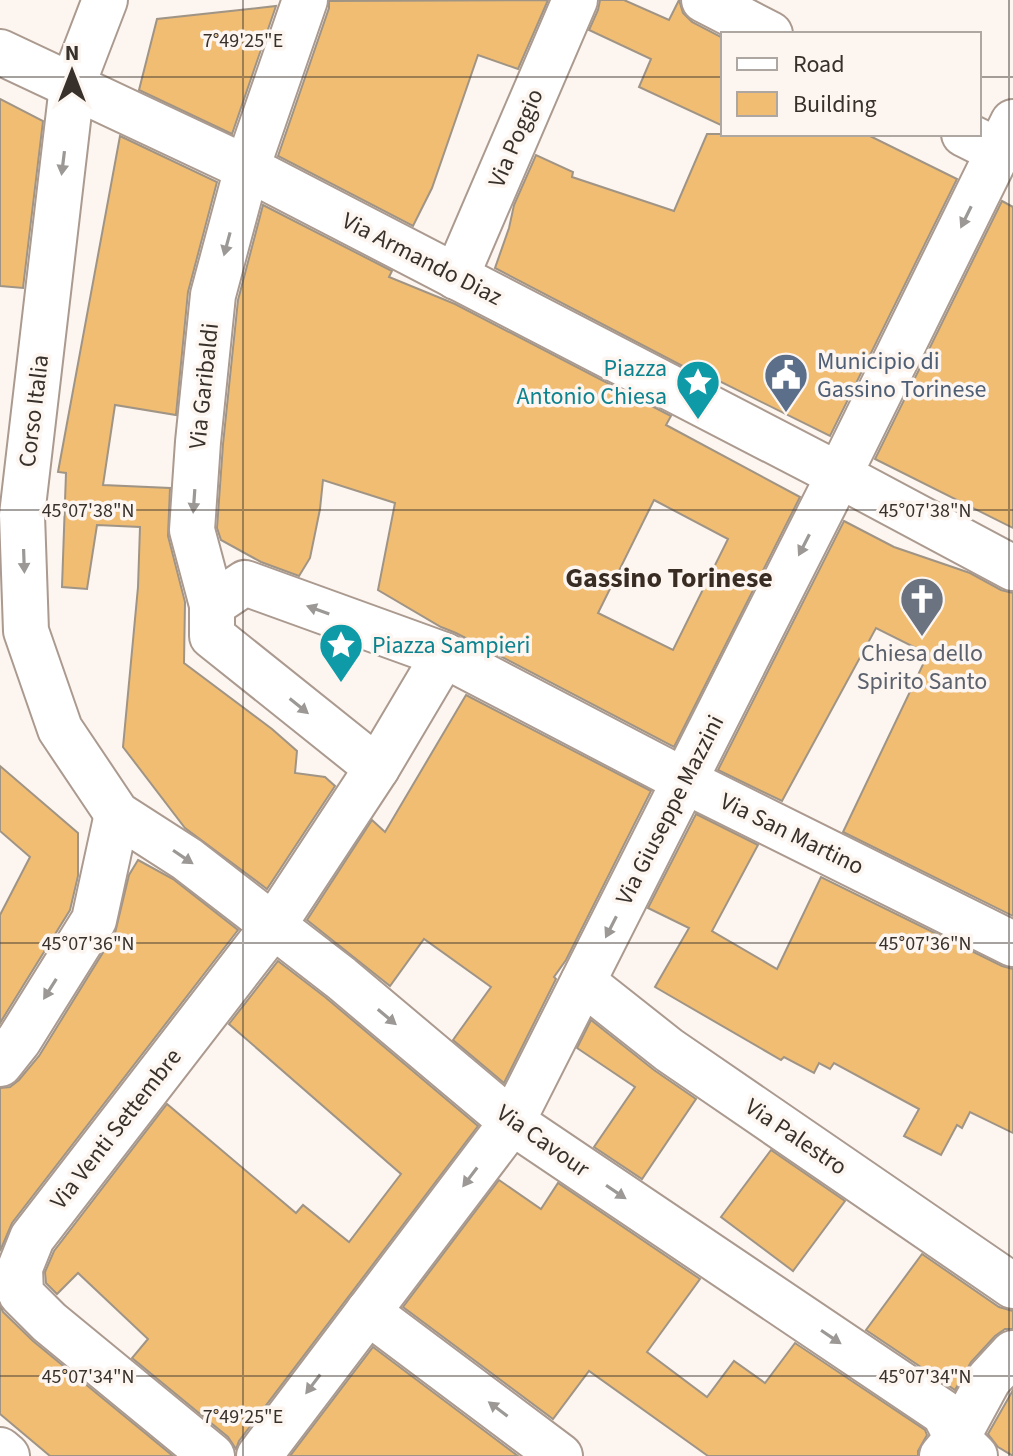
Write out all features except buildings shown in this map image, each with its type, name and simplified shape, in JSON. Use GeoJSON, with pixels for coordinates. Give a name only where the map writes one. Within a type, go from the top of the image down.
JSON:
{"type":"FeatureCollection","features":[{"type":"Feature","properties":{"kind":"street","name":"Corso Italia"},"geometry":{"type":"LineString","coordinates":[[105,0],[72,86],[22,515],[26,631],[60,729],[117,814]]}},
{"type":"Feature","properties":{"kind":"street","name":"Via Garibaldi"},"geometry":{"type":"LineString","coordinates":[[212,605],[192,530],[213,295],[247,168],[305,0]]}},
{"type":"Feature","properties":{"kind":"street","name":"Via Poggio"},"geometry":{"type":"LineString","coordinates":[[456,277],[575,0]]}},
{"type":"Feature","properties":{"kind":"street"},"geometry":{"type":"LineString","coordinates":[[704,0],[766,32]]}},
{"type":"Feature","properties":{"kind":"street","name":"Via Armando Diaz"},"geometry":{"type":"LineString","coordinates":[[0,52],[247,168],[1013,568]]}},
{"type":"Feature","properties":{"kind":"street","name":"Via Giuseppe Mazzini"},"geometry":{"type":"LineString","coordinates":[[259,1456],[512,1122],[839,475],[996,148]]}},
{"type":"Feature","properties":{"kind":"street"},"geometry":{"type":"LineString","coordinates":[[245,583],[444,655],[377,768],[212,636],[212,605],[245,583]]}},
{"type":"Feature","properties":{"kind":"street","name":"Via San Martino"},"geometry":{"type":"LineString","coordinates":[[444,655],[685,781],[1013,944]]}},
{"type":"Feature","properties":{"kind":"street","name":"Via Venti Settembre"},"geometry":{"type":"LineString","coordinates":[[212,1456],[39,1313],[21,1294],[20,1268],[32,1238],[273,926],[377,768]]}},
{"type":"Feature","properties":{"kind":"street"},"geometry":{"type":"LineString","coordinates":[[0,1064],[19,1040],[94,920],[117,814]]}},
{"type":"Feature","properties":{"kind":"street","name":"Via Cavour"},"geometry":{"type":"LineString","coordinates":[[117,814],[187,859],[341,978],[512,1122],[944,1413],[958,1450]]}},
{"type":"Feature","properties":{"kind":"street","name":"Via Palestro"},"geometry":{"type":"LineString","coordinates":[[583,982],[669,1050],[1013,1286]]}},
{"type":"Feature","properties":{"kind":"street"},"geometry":{"type":"LineString","coordinates":[[368,1312],[560,1456]]}},
{"type":"Feature","properties":{"kind":"street"},"geometry":{"type":"LineString","coordinates":[[958,1450],[989,1379],[1013,1353]]}},
{"type":"Feature","properties":{"kind":"street"},"geometry":{"type":"LineString","coordinates":[[0,1450],[7,1456]]}},
{"type":"Feature","properties":{"kind":"place","name":"Municipio di Gassino Torinese"},"geometry":{"type":"Point","coordinates":[786,414]}},
{"type":"Feature","properties":{"kind":"place","name":"Piazza Antonio Chiesa"},"geometry":{"type":"Point","coordinates":[698,421]}},
{"type":"Feature","properties":{"kind":"place","name":"Chiesa dello Spirito Santo"},"geometry":{"type":"Point","coordinates":[922,638]}},
{"type":"Feature","properties":{"kind":"place","name":"Piazza Sampieri"},"geometry":{"type":"Point","coordinates":[341,684]}},
{"type":"Feature","properties":{"kind":"district","name":"Gassino Torinese"},"geometry":{"type":"Point","coordinates":[669,578]}}]}
